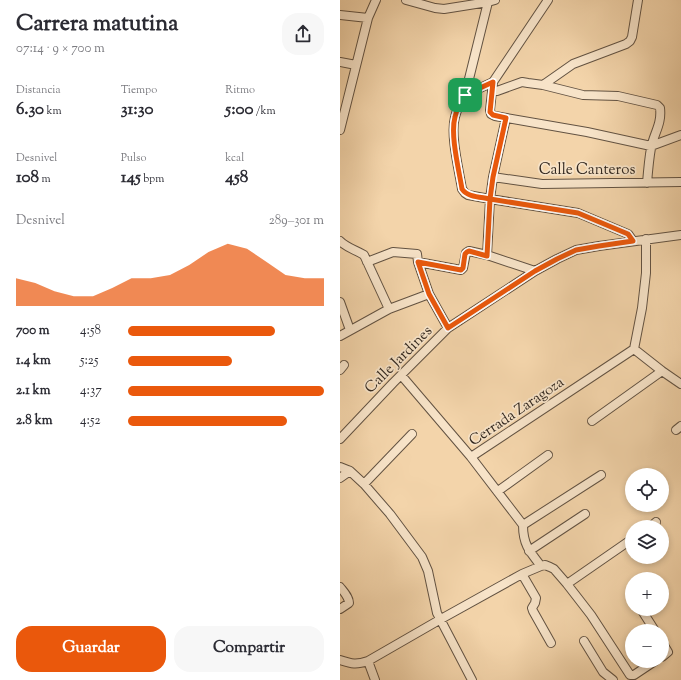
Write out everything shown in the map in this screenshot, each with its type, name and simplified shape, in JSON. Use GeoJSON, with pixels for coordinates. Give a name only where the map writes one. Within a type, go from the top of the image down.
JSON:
{"type":"FeatureCollection","features":[{"type":"Feature","properties":{"kind":"street"},"geometry":{"type":"LineString","coordinates":[[340,130],[368,18],[376,0]]}},
{"type":"Feature","properties":{"kind":"street"},"geometry":{"type":"LineString","coordinates":[[406,0],[436,8],[449,8],[491,1],[465,95],[459,104],[454,118],[453,129],[462,189],[466,194],[578,213],[628,234],[633,241]]}},
{"type":"Feature","properties":{"kind":"street"},"geometry":{"type":"LineString","coordinates":[[436,8],[440,0]]}},
{"type":"Feature","properties":{"kind":"street"},"geometry":{"type":"LineString","coordinates":[[548,0],[493,82],[490,110],[491,114],[651,146],[681,136]]}},
{"type":"Feature","properties":{"kind":"street"},"geometry":{"type":"LineString","coordinates":[[543,85],[573,64],[626,44],[630,41],[638,0]]}},
{"type":"Feature","properties":{"kind":"street"},"geometry":{"type":"LineString","coordinates":[[340,15],[368,18]]}},
{"type":"Feature","properties":{"kind":"street"},"geometry":{"type":"LineString","coordinates":[[340,62],[356,66]]}},
{"type":"Feature","properties":{"kind":"street"},"geometry":{"type":"LineString","coordinates":[[465,95],[493,82]]}},
{"type":"Feature","properties":{"kind":"street"},"geometry":{"type":"LineString","coordinates":[[492,91],[497,91],[522,82],[543,85],[583,95],[618,96],[657,105],[660,108],[661,115],[651,146],[647,182]]}},
{"type":"Feature","properties":{"kind":"street"},"geometry":{"type":"LineString","coordinates":[[487,256],[490,199],[493,177],[506,118]]}},
{"type":"Feature","properties":{"kind":"street","name":"Calle Canteros"},"geometry":{"type":"LineString","coordinates":[[493,177],[542,184],[681,182]]}},
{"type":"Feature","properties":{"kind":"street","name":"Calle Jardines"},"geometry":{"type":"LineString","coordinates":[[340,439],[448,328],[535,271],[576,250],[681,235]]}},
{"type":"Feature","properties":{"kind":"street"},"geometry":{"type":"LineString","coordinates":[[646,240],[646,273],[642,308],[634,349],[681,384]]}},
{"type":"Feature","properties":{"kind":"street"},"geometry":{"type":"LineString","coordinates":[[340,241],[345,246],[364,255],[389,308]]}},
{"type":"Feature","properties":{"kind":"street"},"geometry":{"type":"LineString","coordinates":[[418,262],[461,270],[463,268],[465,254],[469,251],[535,271]]}},
{"type":"Feature","properties":{"kind":"street"},"geometry":{"type":"LineString","coordinates":[[367,262],[391,252],[417,254],[418,262],[429,294],[448,328]]}},
{"type":"Feature","properties":{"kind":"street"},"geometry":{"type":"LineString","coordinates":[[340,336],[389,308],[429,294]]}},
{"type":"Feature","properties":{"kind":"street"},"geometry":{"type":"LineString","coordinates":[[340,302],[350,330]]}},
{"type":"Feature","properties":{"kind":"street","name":"Cerrada Zaragoza"},"geometry":{"type":"LineString","coordinates":[[625,668],[591,615],[567,584],[550,567],[545,565],[541,566],[529,551],[523,534],[523,525],[471,457],[634,349]]}},
{"type":"Feature","properties":{"kind":"street"},"geometry":{"type":"LineString","coordinates":[[592,420],[662,371]]}},
{"type":"Feature","properties":{"kind":"street"},"geometry":{"type":"LineString","coordinates":[[401,375],[471,457]]}},
{"type":"Feature","properties":{"kind":"street"},"geometry":{"type":"LineString","coordinates":[[364,484],[412,434]]}},
{"type":"Feature","properties":{"kind":"street"},"geometry":{"type":"LineString","coordinates":[[498,492],[548,455]]}},
{"type":"Feature","properties":{"kind":"street"},"geometry":{"type":"LineString","coordinates":[[340,467],[350,472],[364,484],[390,514],[422,557],[428,571],[437,613],[472,680]]}},
{"type":"Feature","properties":{"kind":"street"},"geometry":{"type":"LineString","coordinates":[[340,478],[350,472]]}},
{"type":"Feature","properties":{"kind":"street"},"geometry":{"type":"LineString","coordinates":[[523,525],[601,475]]}},
{"type":"Feature","properties":{"kind":"street"},"geometry":{"type":"LineString","coordinates":[[529,551],[585,514]]}},
{"type":"Feature","properties":{"kind":"street"},"geometry":{"type":"LineString","coordinates":[[567,584],[625,544]]}},
{"type":"Feature","properties":{"kind":"street"},"geometry":{"type":"LineString","coordinates":[[340,660],[358,664],[368,661],[522,574],[541,566]]}},
{"type":"Feature","properties":{"kind":"street"},"geometry":{"type":"LineString","coordinates":[[522,574],[536,598],[536,603],[532,608],[533,611],[551,643]]}},
{"type":"Feature","properties":{"kind":"street"},"geometry":{"type":"LineString","coordinates":[[340,587],[349,601],[347,605],[340,609]]}},
{"type":"Feature","properties":{"kind":"street"},"geometry":{"type":"LineString","coordinates":[[584,641],[603,672],[613,680]]}},
{"type":"Feature","properties":{"kind":"street"},"geometry":{"type":"LineString","coordinates":[[368,661],[375,680]]}},
{"type":"Feature","properties":{"kind":"street","name":"Cerrada Zaragoza"},"geometry":{"type":"LineString","coordinates":[[625,668],[631,676],[644,668]]}},
{"type":"Feature","properties":{"kind":"route"},"geometry":{"type":"LineString","coordinates":[[465,95],[459,104],[454,118],[453,129],[463,191],[468,195],[490,199],[487,256],[469,251],[467,252],[465,254],[463,268],[461,270],[418,262],[429,294],[448,328],[535,271],[576,250],[633,241],[628,234],[578,213],[490,199],[493,177],[506,118],[493,115],[490,112],[493,82],[465,95]]}}]}
